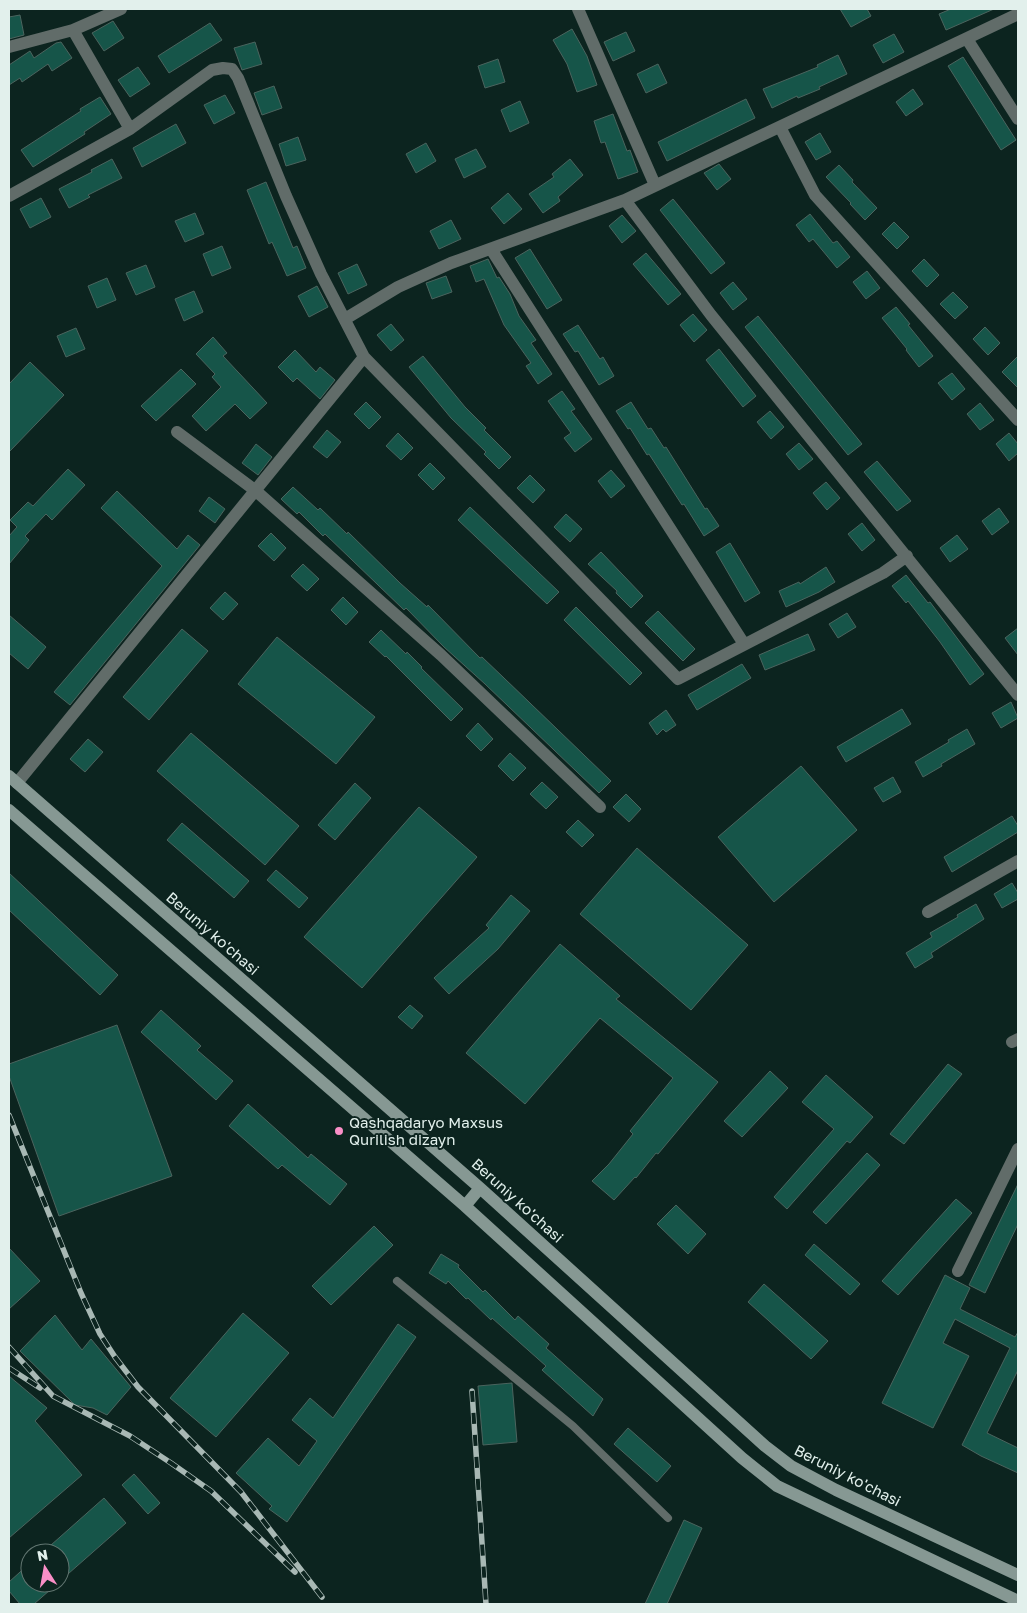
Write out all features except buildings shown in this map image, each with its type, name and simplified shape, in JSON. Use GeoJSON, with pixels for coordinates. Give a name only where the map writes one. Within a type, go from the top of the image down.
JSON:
{"type":"FeatureCollection","features":[{"type":"Feature","properties":{"kind":"main road","name":"Beruniy ko'chasi"},"geometry":{"type":"LineString","coordinates":[[13,780],[480,1188],[765,1446],[791,1466],[836,1490],[1018,1575]]}},
{"type":"Feature","properties":{"kind":"main road"},"geometry":{"type":"LineString","coordinates":[[9,810],[464,1206],[742,1458],[778,1486],[1018,1601]]}},
{"type":"Feature","properties":{"kind":"main road"},"geometry":{"type":"LineString","coordinates":[[464,1206],[480,1188]]}},
{"type":"Feature","properties":{"kind":"street"},"geometry":{"type":"LineString","coordinates":[[9,47],[73,30],[121,9]]}},
{"type":"Feature","properties":{"kind":"street"},"geometry":{"type":"LineString","coordinates":[[578,9],[655,185]]}},
{"type":"Feature","properties":{"kind":"street"},"geometry":{"type":"LineString","coordinates":[[345,319],[398,287],[451,263],[625,200],[1018,14]]}},
{"type":"Feature","properties":{"kind":"street"},"geometry":{"type":"LineString","coordinates":[[73,30],[130,129]]}},
{"type":"Feature","properties":{"kind":"street"},"geometry":{"type":"LineString","coordinates":[[967,39],[1018,119]]}},
{"type":"Feature","properties":{"kind":"street"},"geometry":{"type":"LineString","coordinates":[[9,196],[130,129],[212,70],[232,69],[238,78],[320,274],[364,357],[678,679],[883,573],[907,556]]}},
{"type":"Feature","properties":{"kind":"street"},"geometry":{"type":"LineString","coordinates":[[780,127],[815,195],[1018,420]]}},
{"type":"Feature","properties":{"kind":"street"},"geometry":{"type":"LineString","coordinates":[[625,200],[711,315],[1018,695]]}},
{"type":"Feature","properties":{"kind":"street"},"geometry":{"type":"LineString","coordinates":[[491,249],[744,644]]}},
{"type":"Feature","properties":{"kind":"street"},"geometry":{"type":"LineString","coordinates":[[13,780],[256,491],[364,357]]}},
{"type":"Feature","properties":{"kind":"street"},"geometry":{"type":"LineString","coordinates":[[177,432],[256,491],[440,655],[600,807]]}},
{"type":"Feature","properties":{"kind":"street"},"geometry":{"type":"LineString","coordinates":[[928,912],[1018,860]]}},
{"type":"Feature","properties":{"kind":"street"},"geometry":{"type":"LineString","coordinates":[[958,1272],[1018,1149]]}},
{"type":"Feature","properties":{"kind":"lane"},"geometry":{"type":"LineString","coordinates":[[397,1281],[573,1426],[668,1518]]}},
{"type":"Feature","properties":{"kind":"railway"},"geometry":{"type":"LineString","coordinates":[[9,1115],[81,1293],[100,1334],[138,1387],[241,1492],[322,1597]]}},
{"type":"Feature","properties":{"kind":"railway"},"geometry":{"type":"LineString","coordinates":[[9,1347],[53,1396],[130,1436],[211,1491],[295,1572]]}},
{"type":"Feature","properties":{"kind":"railway"},"geometry":{"type":"LineString","coordinates":[[9,1368],[40,1388]]}},
{"type":"Feature","properties":{"kind":"railway"},"geometry":{"type":"LineString","coordinates":[[472,1391],[486,1604]]}},
{"type":"Feature","properties":{"kind":"place","name":"Qashqadaryo Maxsus Qurilish dizayn"},"geometry":{"type":"Point","coordinates":[339,1131]}}]}
